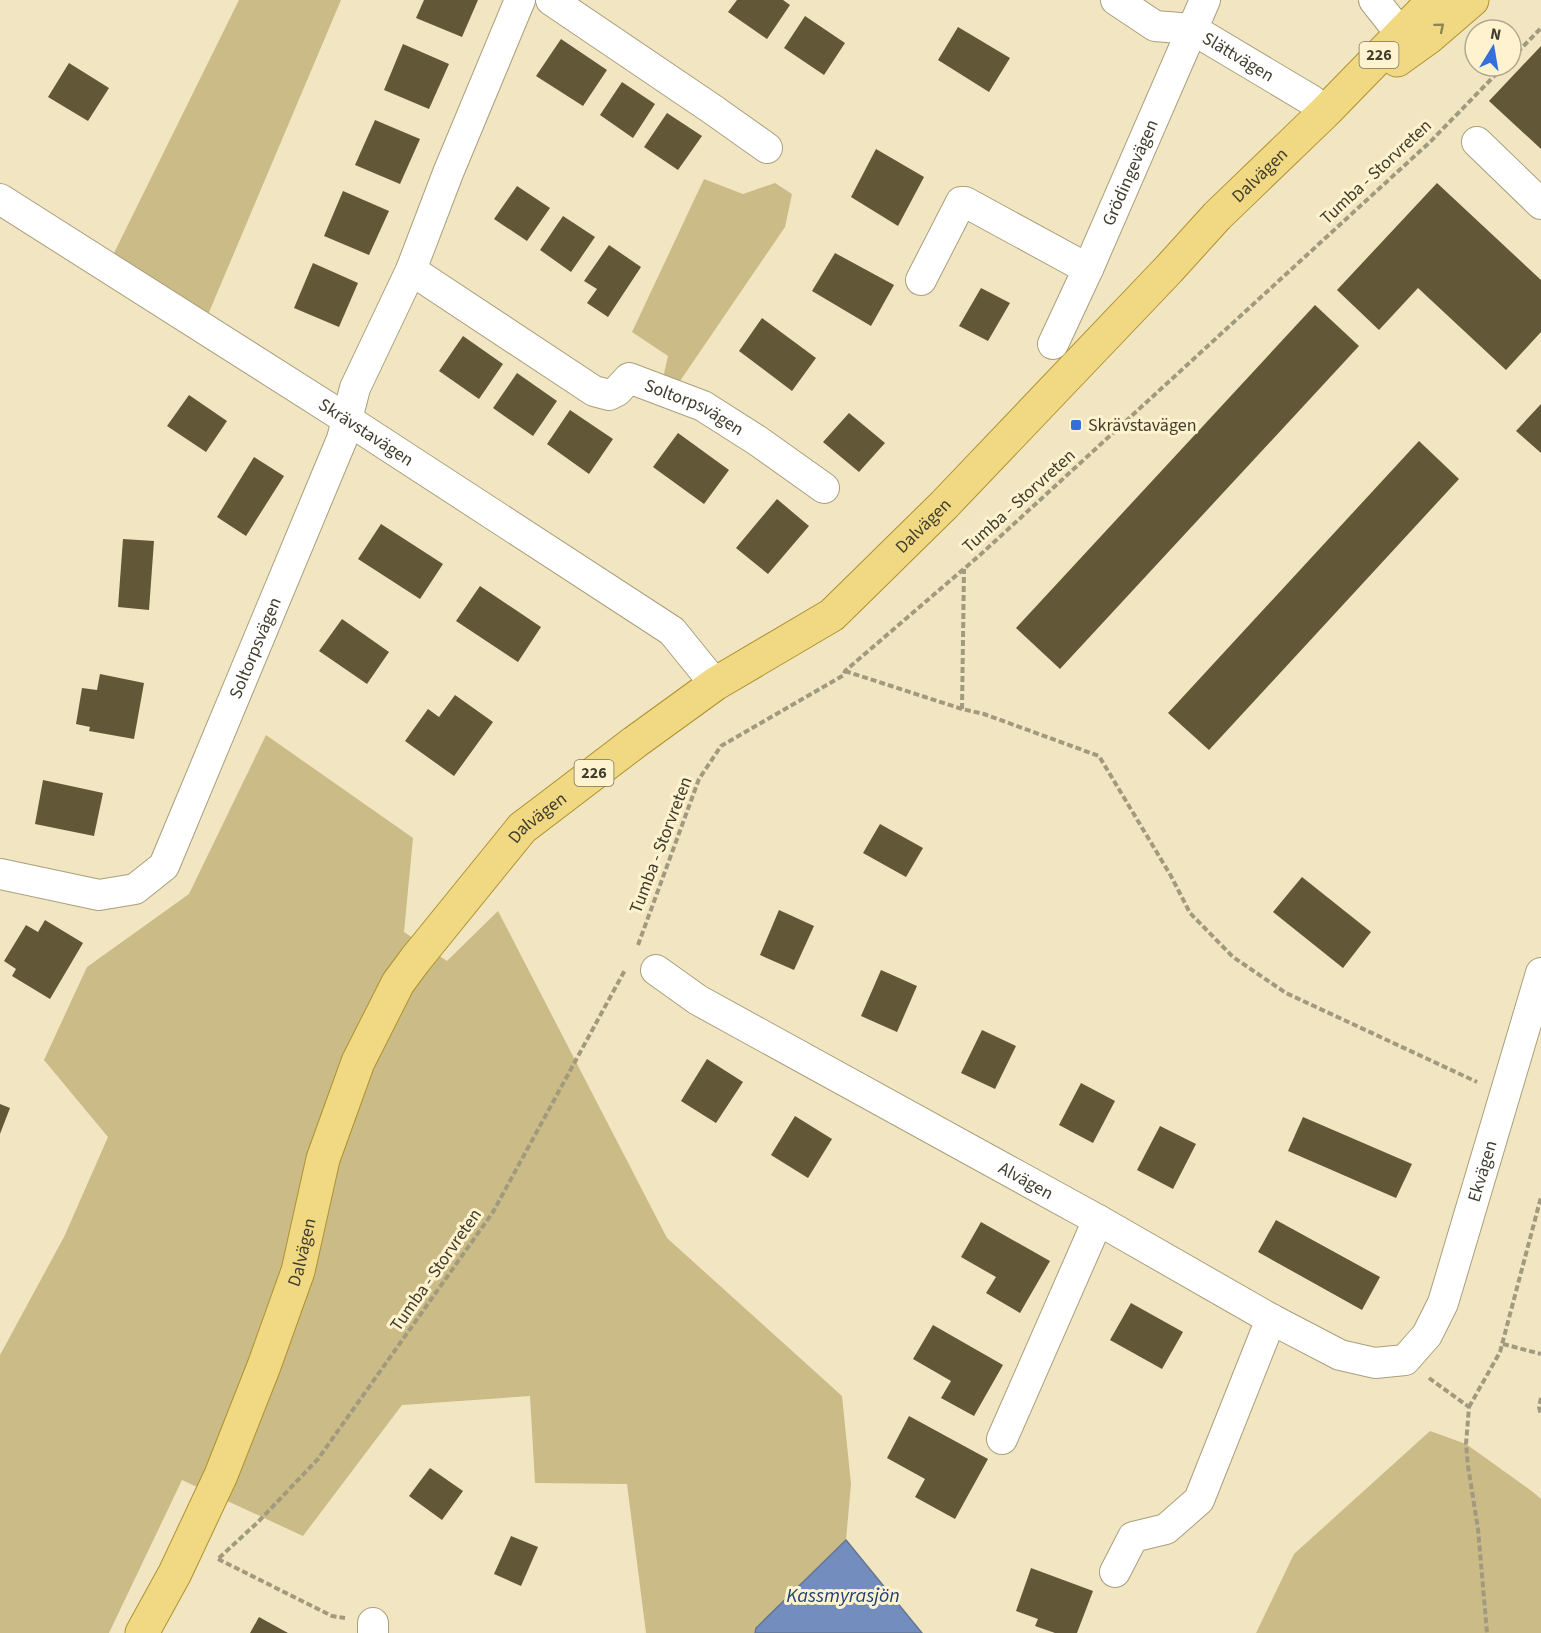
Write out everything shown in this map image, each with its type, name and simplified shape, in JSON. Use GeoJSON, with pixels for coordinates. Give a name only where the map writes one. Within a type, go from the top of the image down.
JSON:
{"type":"FeatureCollection","features":[{"type":"Feature","properties":{"kind":"main road","name":"Dalvägen"},"geometry":{"type":"LineString","coordinates":[[142,1633],[175,1573],[221,1475],[264,1366],[297,1271],[323,1159],[358,1062],[398,982],[522,828],[715,684],[832,615],[944,505],[1217,216],[1325,112],[1434,0]]}},
{"type":"Feature","properties":{"kind":"main road","name":"Dalvägen"},"geometry":{"type":"LineString","coordinates":[[1325,112],[1429,37],[1472,0]]}},
{"type":"Feature","properties":{"kind":"street","name":"Soltorpsvägen"},"geometry":{"type":"LineString","coordinates":[[0,874],[99,895],[135,889],[164,866],[342,439],[355,388],[411,270],[448,173],[520,0]]}},
{"type":"Feature","properties":{"kind":"street"},"geometry":{"type":"LineString","coordinates":[[551,0],[767,148]]}},
{"type":"Feature","properties":{"kind":"street","name":"Slättvägen"},"geometry":{"type":"LineString","coordinates":[[1116,0],[1155,26],[1192,29],[1311,100],[1325,112]]}},
{"type":"Feature","properties":{"kind":"street","name":"Grödingevägen"},"geometry":{"type":"LineString","coordinates":[[1053,344],[1088,270],[1205,0]]}},
{"type":"Feature","properties":{"kind":"street"},"geometry":{"type":"LineString","coordinates":[[1374,0],[1400,33]]}},
{"type":"Feature","properties":{"kind":"street"},"geometry":{"type":"LineString","coordinates":[[1477,142],[1541,204]]}},
{"type":"Feature","properties":{"kind":"street","name":"Skrävstavägen"},"geometry":{"type":"LineString","coordinates":[[0,199],[348,420],[672,631],[715,684]]}},
{"type":"Feature","properties":{"kind":"street"},"geometry":{"type":"LineString","coordinates":[[921,280],[961,202],[1088,270]]}},
{"type":"Feature","properties":{"kind":"street","name":"Soltorpsvägen"},"geometry":{"type":"LineString","coordinates":[[411,270],[594,391],[609,395],[628,378],[703,406],[758,441],[824,488]]}},
{"type":"Feature","properties":{"kind":"street","name":"Alvägen"},"geometry":{"type":"LineString","coordinates":[[640,962],[698,1000],[1098,1220],[1271,1319],[1340,1355],[1375,1363],[1405,1360]]}},
{"type":"Feature","properties":{"kind":"street","name":"Ekvägen"},"geometry":{"type":"LineString","coordinates":[[1405,1360],[1427,1335],[1443,1303],[1541,973]]}},
{"type":"Feature","properties":{"kind":"street"},"geometry":{"type":"LineString","coordinates":[[1002,1439],[1098,1220]]}},
{"type":"Feature","properties":{"kind":"street"},"geometry":{"type":"LineString","coordinates":[[1115,1572],[1132,1537],[1166,1529],[1199,1500],[1271,1319]]}},
{"type":"Feature","properties":{"kind":"path"},"geometry":{"type":"LineString","coordinates":[[1523,47],[1541,28]]}},
{"type":"Feature","properties":{"kind":"path","name":"Tumba - Storvreten"},"geometry":{"type":"LineString","coordinates":[[211,1566],[258,1522],[318,1459],[493,1212],[640,962],[699,779],[721,746],[844,675],[845,670],[964,569],[1430,142],[1492,78]]}},
{"type":"Feature","properties":{"kind":"path"},"geometry":{"type":"LineString","coordinates":[[962,709],[964,569]]}},
{"type":"Feature","properties":{"kind":"path"},"geometry":{"type":"LineString","coordinates":[[845,670],[962,709],[984,714],[1099,756],[1171,876],[1190,913],[1233,957],[1286,993],[1481,1083],[1492,1069],[1511,1074]]}},
{"type":"Feature","properties":{"kind":"path"},"geometry":{"type":"LineString","coordinates":[[1487,1633],[1478,1529],[1466,1444],[1469,1407],[1503,1344],[1541,1197]]}},
{"type":"Feature","properties":{"kind":"path"},"geometry":{"type":"LineString","coordinates":[[1503,1344],[1541,1354]]}},
{"type":"Feature","properties":{"kind":"path"},"geometry":{"type":"LineString","coordinates":[[1405,1360],[1469,1407]]}},
{"type":"Feature","properties":{"kind":"path"},"geometry":{"type":"LineString","coordinates":[[1541,1398],[1539,1407],[1541,1415]]}},
{"type":"Feature","properties":{"kind":"path"},"geometry":{"type":"LineString","coordinates":[[218,1559],[332,1616],[373,1628]]}},
{"type":"Feature","properties":{"kind":"shaded area"},"geometry":{"type":"Polygon","coordinates":[[[239,0],[341,0],[207,317],[113,255],[239,0]]]}},
{"type":"Feature","properties":{"kind":"shaded area"},"geometry":{"type":"Polygon","coordinates":[[[704,179],[743,194],[775,183],[792,194],[785,227],[678,384],[663,378],[668,356],[632,332],[704,179]]]}},
{"type":"Feature","properties":{"kind":"shaded area"},"geometry":{"type":"Polygon","coordinates":[[[266,735],[413,838],[404,932],[447,961],[498,911],[667,1238],[842,1396],[851,1484],[846,1540],[756,1628],[755,1633],[646,1633],[627,1484],[535,1483],[530,1396],[402,1405],[303,1536],[182,1480],[109,1633],[0,1633],[0,1355],[64,1237],[108,1137],[44,1060],[87,967],[189,894],[266,735]]]}},
{"type":"Feature","properties":{"kind":"shaded area"},"geometry":{"type":"Polygon","coordinates":[[[1430,1431],[1466,1444],[1541,1499],[1541,1633],[1256,1633],[1294,1554],[1430,1431]]]}},
{"type":"Feature","properties":{"kind":"water","name":"Kassmyrasjön"},"geometry":{"type":"Polygon","coordinates":[[[846,1540],[922,1633],[755,1633],[756,1628],[846,1540]]]}},
{"type":"Feature","properties":{"kind":"building"},"geometry":{"type":"Polygon","coordinates":[[[424,0],[478,0],[462,37],[416,18],[424,0]]]}},
{"type":"Feature","properties":{"kind":"building"},"geometry":{"type":"Polygon","coordinates":[[[737,0],[783,0],[790,5],[767,39],[728,12],[737,0]]]}},
{"type":"Feature","properties":{"kind":"building"},"geometry":{"type":"Polygon","coordinates":[[[805,16],[845,43],[824,75],[784,48],[805,16]]]}},
{"type":"Feature","properties":{"kind":"building"},"geometry":{"type":"Polygon","coordinates":[[[958,27],[1010,58],[989,92],[938,60],[958,27]]]}},
{"type":"Feature","properties":{"kind":"building"},"geometry":{"type":"Polygon","coordinates":[[[561,39],[607,70],[583,106],[536,76],[561,39]]]}},
{"type":"Feature","properties":{"kind":"building"},"geometry":{"type":"Polygon","coordinates":[[[403,44],[449,64],[429,109],[384,90],[403,44]]]}},
{"type":"Feature","properties":{"kind":"building"},"geometry":{"type":"Polygon","coordinates":[[[1541,46],[1541,149],[1489,101],[1511,78],[1523,78],[1523,65],[1541,46]]]}},
{"type":"Feature","properties":{"kind":"building"},"geometry":{"type":"Polygon","coordinates":[[[69,63],[109,88],[88,121],[48,97],[69,63]]]}},
{"type":"Feature","properties":{"kind":"building"},"geometry":{"type":"Polygon","coordinates":[[[622,82],[655,104],[633,138],[600,115],[622,82]]]}},
{"type":"Feature","properties":{"kind":"building"},"geometry":{"type":"Polygon","coordinates":[[[667,113],[702,136],[678,170],[644,147],[667,113]]]}},
{"type":"Feature","properties":{"kind":"building"},"geometry":{"type":"Polygon","coordinates":[[[375,120],[420,139],[400,184],[355,165],[375,120]]]}},
{"type":"Feature","properties":{"kind":"building"},"geometry":{"type":"Polygon","coordinates":[[[876,149],[924,177],[898,226],[851,197],[876,149]]]}},
{"type":"Feature","properties":{"kind":"building"},"geometry":{"type":"Polygon","coordinates":[[[1437,183],[1541,280],[1541,332],[1506,370],[1418,288],[1379,330],[1337,290],[1437,183]]]}},
{"type":"Feature","properties":{"kind":"building"},"geometry":{"type":"Polygon","coordinates":[[[517,186],[550,208],[527,241],[494,219],[517,186]]]}},
{"type":"Feature","properties":{"kind":"building"},"geometry":{"type":"Polygon","coordinates":[[[343,191],[389,211],[369,255],[324,236],[343,191]]]}},
{"type":"Feature","properties":{"kind":"building"},"geometry":{"type":"Polygon","coordinates":[[[563,216],[595,237],[571,272],[540,250],[563,216]]]}},
{"type":"Feature","properties":{"kind":"building"},"geometry":{"type":"Polygon","coordinates":[[[609,245],[641,267],[608,317],[587,303],[597,289],[584,281],[609,245]]]}},
{"type":"Feature","properties":{"kind":"building"},"geometry":{"type":"Polygon","coordinates":[[[835,253],[894,285],[871,326],[812,291],[835,253]]]}},
{"type":"Feature","properties":{"kind":"building"},"geometry":{"type":"Polygon","coordinates":[[[313,263],[358,283],[339,327],[294,308],[313,263]]]}},
{"type":"Feature","properties":{"kind":"building"},"geometry":{"type":"Polygon","coordinates":[[[981,288],[1010,303],[988,341],[959,326],[981,288]]]}},
{"type":"Feature","properties":{"kind":"building"},"geometry":{"type":"Polygon","coordinates":[[[1315,305],[1359,346],[1060,669],[1016,628],[1315,305]]]}},
{"type":"Feature","properties":{"kind":"building"},"geometry":{"type":"Polygon","coordinates":[[[762,318],[816,358],[792,391],[739,351],[762,318]]]}},
{"type":"Feature","properties":{"kind":"building"},"geometry":{"type":"Polygon","coordinates":[[[463,336],[503,364],[479,399],[439,371],[463,336]]]}},
{"type":"Feature","properties":{"kind":"building"},"geometry":{"type":"Polygon","coordinates":[[[517,373],[557,401],[533,436],[493,408],[517,373]]]}},
{"type":"Feature","properties":{"kind":"building"},"geometry":{"type":"Polygon","coordinates":[[[189,395],[227,421],[206,452],[167,426],[189,395]]]}},
{"type":"Feature","properties":{"kind":"building"},"geometry":{"type":"Polygon","coordinates":[[[1541,404],[1541,453],[1516,431],[1541,404]]]}},
{"type":"Feature","properties":{"kind":"building"},"geometry":{"type":"Polygon","coordinates":[[[570,410],[613,439],[589,474],[547,444],[570,410]]]}},
{"type":"Feature","properties":{"kind":"building"},"geometry":{"type":"Polygon","coordinates":[[[849,413],[885,443],[859,472],[823,442],[849,413]]]}},
{"type":"Feature","properties":{"kind":"building"},"geometry":{"type":"Polygon","coordinates":[[[678,433],[729,470],[704,504],[653,467],[678,433]]]}},
{"type":"Feature","properties":{"kind":"building"},"geometry":{"type":"Polygon","coordinates":[[[1419,441],[1459,479],[1209,750],[1168,713],[1419,441]]]}},
{"type":"Feature","properties":{"kind":"building"},"geometry":{"type":"Polygon","coordinates":[[[254,457],[284,476],[246,536],[217,517],[254,457]]]}},
{"type":"Feature","properties":{"kind":"building"},"geometry":{"type":"Polygon","coordinates":[[[777,499],[809,526],[768,574],[736,548],[777,499]]]}},
{"type":"Feature","properties":{"kind":"building"},"geometry":{"type":"Polygon","coordinates":[[[381,524],[443,564],[420,599],[358,559],[381,524]]]}},
{"type":"Feature","properties":{"kind":"building"},"geometry":{"type":"Polygon","coordinates":[[[123,539],[154,541],[149,610],[118,607],[123,539]]]}},
{"type":"Feature","properties":{"kind":"building"},"geometry":{"type":"Polygon","coordinates":[[[480,586],[541,627],[518,662],[456,621],[480,586]]]}},
{"type":"Feature","properties":{"kind":"building"},"geometry":{"type":"Polygon","coordinates":[[[342,619],[389,652],[367,684],[319,651],[342,619]]]}},
{"type":"Feature","properties":{"kind":"building"},"geometry":{"type":"Polygon","coordinates":[[[100,674],[144,683],[134,739],[89,731],[90,727],[76,724],[82,688],[97,690],[100,674]]]}},
{"type":"Feature","properties":{"kind":"building"},"geometry":{"type":"Polygon","coordinates":[[[455,695],[493,722],[454,776],[405,741],[428,709],[439,717],[455,695]]]}},
{"type":"Feature","properties":{"kind":"building"},"geometry":{"type":"Polygon","coordinates":[[[43,780],[103,793],[94,836],[35,824],[43,780]]]}},
{"type":"Feature","properties":{"kind":"building"},"geometry":{"type":"Polygon","coordinates":[[[880,824],[923,848],[906,877],[863,853],[880,824]]]}},
{"type":"Feature","properties":{"kind":"building"},"geometry":{"type":"Polygon","coordinates":[[[1302,877],[1371,932],[1343,968],[1273,912],[1302,877]]]}},
{"type":"Feature","properties":{"kind":"building"},"geometry":{"type":"Polygon","coordinates":[[[779,910],[814,926],[794,970],[760,955],[779,910]]]}},
{"type":"Feature","properties":{"kind":"building"},"geometry":{"type":"Polygon","coordinates":[[[45,920],[83,943],[50,999],[12,976],[16,969],[4,961],[26,925],[38,932],[45,920]]]}},
{"type":"Feature","properties":{"kind":"building"},"geometry":{"type":"Polygon","coordinates":[[[881,970],[917,986],[897,1032],[861,1016],[881,970]]]}},
{"type":"Feature","properties":{"kind":"building"},"geometry":{"type":"Polygon","coordinates":[[[982,1030],[1016,1046],[995,1089],[961,1073],[982,1030]]]}},
{"type":"Feature","properties":{"kind":"building"},"geometry":{"type":"Polygon","coordinates":[[[707,1059],[743,1082],[716,1123],[681,1101],[707,1059]]]}},
{"type":"Feature","properties":{"kind":"building"},"geometry":{"type":"Polygon","coordinates":[[[1081,1083],[1115,1101],[1093,1143],[1059,1125],[1081,1083]]]}},
{"type":"Feature","properties":{"kind":"building"},"geometry":{"type":"Polygon","coordinates":[[[0,1104],[10,1108],[0,1134],[0,1104]]]}},
{"type":"Feature","properties":{"kind":"building"},"geometry":{"type":"Polygon","coordinates":[[[795,1116],[832,1139],[808,1178],[771,1155],[795,1116]]]}},
{"type":"Feature","properties":{"kind":"building"},"geometry":{"type":"Polygon","coordinates":[[[1303,1117],[1412,1164],[1396,1198],[1288,1151],[1303,1117]]]}},
{"type":"Feature","properties":{"kind":"building"},"geometry":{"type":"Polygon","coordinates":[[[1160,1126],[1196,1144],[1173,1189],[1137,1170],[1160,1126]]]}},
{"type":"Feature","properties":{"kind":"building"},"geometry":{"type":"Polygon","coordinates":[[[1276,1220],[1380,1277],[1362,1310],[1258,1252],[1276,1220]]]}},
{"type":"Feature","properties":{"kind":"building"},"geometry":{"type":"Polygon","coordinates":[[[981,1222],[1050,1261],[1020,1313],[986,1293],[996,1277],[961,1257],[981,1222]]]}},
{"type":"Feature","properties":{"kind":"building"},"geometry":{"type":"Polygon","coordinates":[[[1131,1303],[1183,1332],[1162,1369],[1110,1340],[1131,1303]]]}},
{"type":"Feature","properties":{"kind":"building"},"geometry":{"type":"Polygon","coordinates":[[[933,1325],[1003,1365],[974,1416],[941,1398],[951,1381],[913,1359],[933,1325]]]}},
{"type":"Feature","properties":{"kind":"building"},"geometry":{"type":"Polygon","coordinates":[[[909,1416],[988,1459],[955,1519],[915,1497],[925,1479],[887,1458],[909,1416]]]}},
{"type":"Feature","properties":{"kind":"building"},"geometry":{"type":"Polygon","coordinates":[[[430,1468],[463,1491],[442,1520],[409,1496],[430,1468]]]}},
{"type":"Feature","properties":{"kind":"building"},"geometry":{"type":"Polygon","coordinates":[[[511,1536],[538,1547],[521,1586],[494,1574],[511,1536]]]}},
{"type":"Feature","properties":{"kind":"building"},"geometry":{"type":"Polygon","coordinates":[[[1031,1568],[1093,1591],[1077,1633],[1055,1633],[1035,1626],[1038,1619],[1016,1611],[1031,1568]]]}},
{"type":"Feature","properties":{"kind":"building"},"geometry":{"type":"Polygon","coordinates":[[[259,1617],[288,1633],[250,1633],[259,1617]]]}},
{"type":"Feature","properties":{"kind":"place","name":"Skrävstavägen"},"geometry":{"type":"Point","coordinates":[1076,425]}}]}
